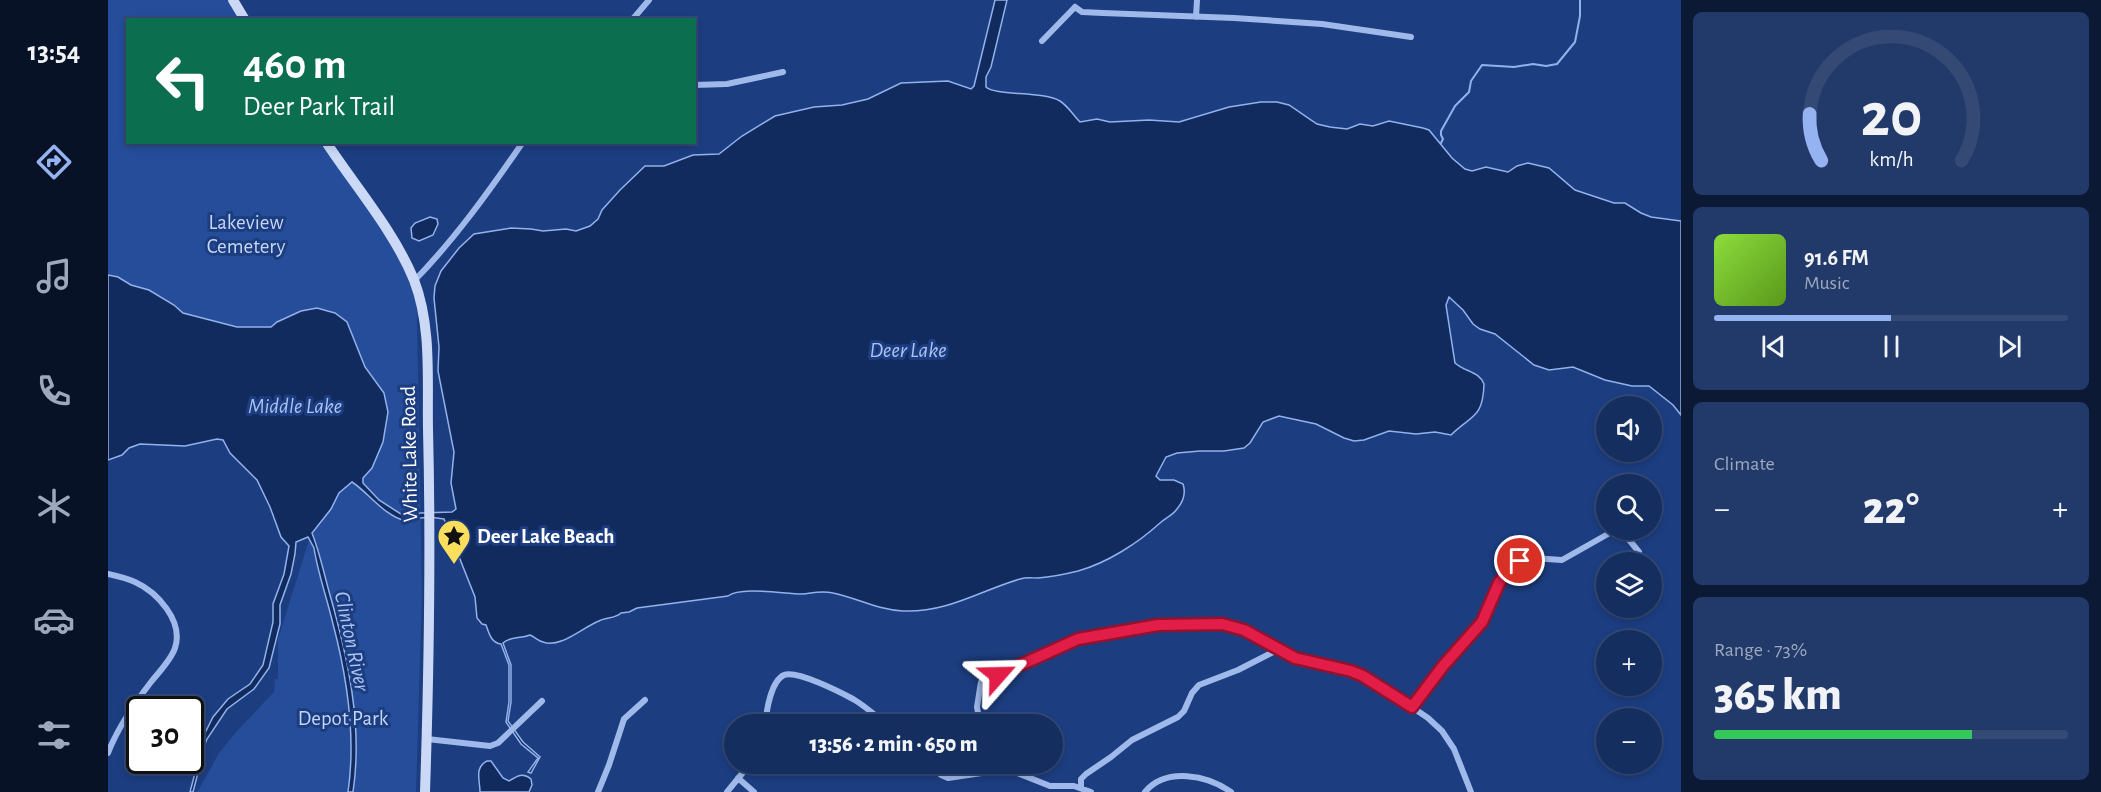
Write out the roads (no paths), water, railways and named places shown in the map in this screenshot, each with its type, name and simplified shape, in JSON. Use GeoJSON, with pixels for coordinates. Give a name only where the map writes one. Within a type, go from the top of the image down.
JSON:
{"type":"FeatureCollection","features":[{"type":"Feature","properties":{"kind":"street"},"geometry":{"type":"LineString","coordinates":[[233,0],[244,18]]}},
{"type":"Feature","properties":{"kind":"street"},"geometry":{"type":"LineString","coordinates":[[634,18],[649,0]]}},
{"type":"Feature","properties":{"kind":"street"},"geometry":{"type":"LineString","coordinates":[[1197,0],[1197,17]]}},
{"type":"Feature","properties":{"kind":"street"},"geometry":{"type":"LineString","coordinates":[[1042,40],[1075,4],[1082,12],[1322,24],[1411,37]]}},
{"type":"Feature","properties":{"kind":"street"},"geometry":{"type":"LineString","coordinates":[[696,85],[727,84],[783,72]]}},
{"type":"Feature","properties":{"kind":"street","name":"White Lake Road"},"geometry":{"type":"LineString","coordinates":[[327,144],[396,246],[414,281],[423,317],[426,343],[431,606],[425,792]]}},
{"type":"Feature","properties":{"kind":"street"},"geometry":{"type":"LineString","coordinates":[[414,281],[457,232],[522,144]]}},
{"type":"Feature","properties":{"kind":"street"},"geometry":{"type":"LineString","coordinates":[[1412,707],[1443,666],[1482,622],[1499,583],[1509,569],[1520,561],[1532,558],[1562,560],[1597,540]]}},
{"type":"Feature","properties":{"kind":"street"},"geometry":{"type":"LineString","coordinates":[[1629,540],[1639,552]]}},
{"type":"Feature","properties":{"kind":"street"},"geometry":{"type":"LineString","coordinates":[[108,574],[134,581],[155,596],[172,618],[177,639],[175,650],[120,726],[108,753]]}},
{"type":"Feature","properties":{"kind":"street"},"geometry":{"type":"LineString","coordinates":[[978,714],[977,707],[981,682],[1078,639],[1158,625],[1222,624],[1244,630],[1295,658],[1363,676],[1412,707],[1428,718],[1448,740],[1454,749],[1471,792]]}},
{"type":"Feature","properties":{"kind":"street"},"geometry":{"type":"LineString","coordinates":[[1082,787],[1081,779],[1086,774],[1127,744],[1149,730],[1178,717],[1199,685],[1238,670],[1279,649]]}},
{"type":"Feature","properties":{"kind":"street"},"geometry":{"type":"LineString","coordinates":[[767,714],[775,683],[787,674],[797,675],[853,699],[873,714]]}},
{"type":"Feature","properties":{"kind":"street"},"geometry":{"type":"LineString","coordinates":[[598,792],[624,719],[645,700]]}},
{"type":"Feature","properties":{"kind":"street"},"geometry":{"type":"LineString","coordinates":[[427,739],[490,746],[498,743],[514,730],[542,701]]}},
{"type":"Feature","properties":{"kind":"street"},"geometry":{"type":"LineString","coordinates":[[727,792],[741,774]]}},
{"type":"Feature","properties":{"kind":"street"},"geometry":{"type":"LineString","coordinates":[[940,774],[948,778],[974,774]]}},
{"type":"Feature","properties":{"kind":"street"},"geometry":{"type":"LineString","coordinates":[[1020,774],[1050,786],[1082,787],[1091,792]]}},
{"type":"Feature","properties":{"kind":"street"},"geometry":{"type":"LineString","coordinates":[[1145,792],[1155,782],[1178,776],[1209,780],[1231,792]]}},
{"type":"Feature","properties":{"kind":"street"},"geometry":{"type":"LineString","coordinates":[[738,778],[754,792]]}},
{"type":"Feature","properties":{"kind":"water","name":"Deer Lake"},"geometry":{"type":"Polygon","coordinates":[[[995,0],[1007,0],[991,67],[986,77],[986,87],[999,92],[1053,98],[1063,103],[1080,122],[1097,119],[1110,122],[1149,120],[1179,122],[1229,107],[1277,102],[1289,105],[1317,124],[1330,127],[1347,129],[1360,124],[1373,126],[1389,121],[1423,128],[1429,130],[1452,158],[1465,169],[1472,171],[1486,167],[1508,172],[1528,163],[1549,168],[1575,190],[1614,203],[1625,203],[1651,217],[1681,221],[1681,415],[1673,405],[1649,386],[1632,386],[1605,380],[1573,367],[1549,370],[1534,365],[1495,334],[1473,324],[1463,310],[1449,297],[1446,305],[1455,363],[1479,376],[1484,384],[1481,404],[1475,415],[1451,435],[1435,432],[1416,434],[1389,431],[1354,441],[1316,424],[1279,416],[1263,422],[1250,443],[1244,448],[1177,453],[1166,457],[1156,476],[1160,480],[1174,480],[1183,484],[1184,494],[1179,506],[1132,545],[1111,558],[1078,571],[1038,578],[1022,578],[934,609],[903,611],[829,592],[802,594],[743,591],[728,596],[637,608],[602,620],[557,643],[543,642],[530,635],[506,641],[503,643],[511,665],[511,702],[508,721],[523,742],[540,757],[531,773],[528,772],[538,758],[521,744],[506,722],[509,702],[509,665],[501,644],[493,640],[486,625],[477,618],[475,597],[444,519],[423,518],[408,521],[398,518],[352,482],[339,493],[331,509],[312,533],[337,619],[352,692],[356,742],[353,792],[348,792],[351,750],[346,686],[331,614],[314,548],[308,537],[296,542],[291,574],[280,605],[280,624],[269,668],[254,689],[227,709],[204,747],[204,735],[213,717],[228,699],[250,684],[263,665],[273,622],[273,604],[284,574],[289,546],[281,537],[257,480],[230,453],[223,440],[217,439],[185,446],[140,444],[108,460],[108,275],[149,290],[183,313],[237,327],[271,327],[301,311],[317,308],[335,313],[347,322],[365,367],[384,393],[388,412],[383,442],[372,468],[363,478],[363,483],[379,500],[404,516],[452,512],[456,509],[451,483],[454,452],[438,371],[439,347],[434,298],[435,286],[441,271],[459,248],[474,234],[511,228],[576,231],[590,226],[620,190],[645,166],[664,166],[693,155],[719,154],[742,136],[775,116],[814,107],[842,105],[868,99],[901,83],[948,81],[971,89],[974,86],[995,0]]]}},
{"type":"Feature","properties":{"kind":"water"},"geometry":{"type":"Polygon","coordinates":[[[430,217],[437,219],[438,224],[433,235],[419,241],[412,238],[411,228],[415,223],[430,217]]]}},
{"type":"Feature","properties":{"kind":"water"},"geometry":{"type":"Polygon","coordinates":[[[487,761],[491,761],[503,778],[509,781],[523,775],[531,779],[532,785],[529,792],[480,792],[479,771],[487,761]]]}},
{"type":"Feature","properties":{"kind":"water","name":"Deer Lake"},"geometry":{"type":"Polygon","coordinates":[[[195,774],[198,774],[193,792],[190,792],[195,774]]]}},
{"type":"Feature","properties":{"kind":"waterway"},"geometry":{"type":"LineString","coordinates":[[1441,143],[1443,139],[1441,131],[1455,106],[1469,92],[1471,81],[1482,65],[1514,67],[1557,64],[1575,42],[1580,16],[1580,0]]}},
{"type":"Feature","properties":{"kind":"place","name":"Deer Lake Beach"},"geometry":{"type":"Point","coordinates":[454,565]}},
{"type":"Feature","properties":{"kind":"park label","name":"Lakeview Cemetery"},"geometry":{"type":"Point","coordinates":[246,234]}},
{"type":"Feature","properties":{"kind":"park label","name":"Depot Park"},"geometry":{"type":"Point","coordinates":[343,718]}},
{"type":"Feature","properties":{"kind":"water label","name":"Middle Lake"},"geometry":{"type":"Point","coordinates":[295,405]}},
{"type":"Feature","properties":{"kind":"water label","name":"Clinton River"},"geometry":{"type":"Point","coordinates":[353,641]}}]}
